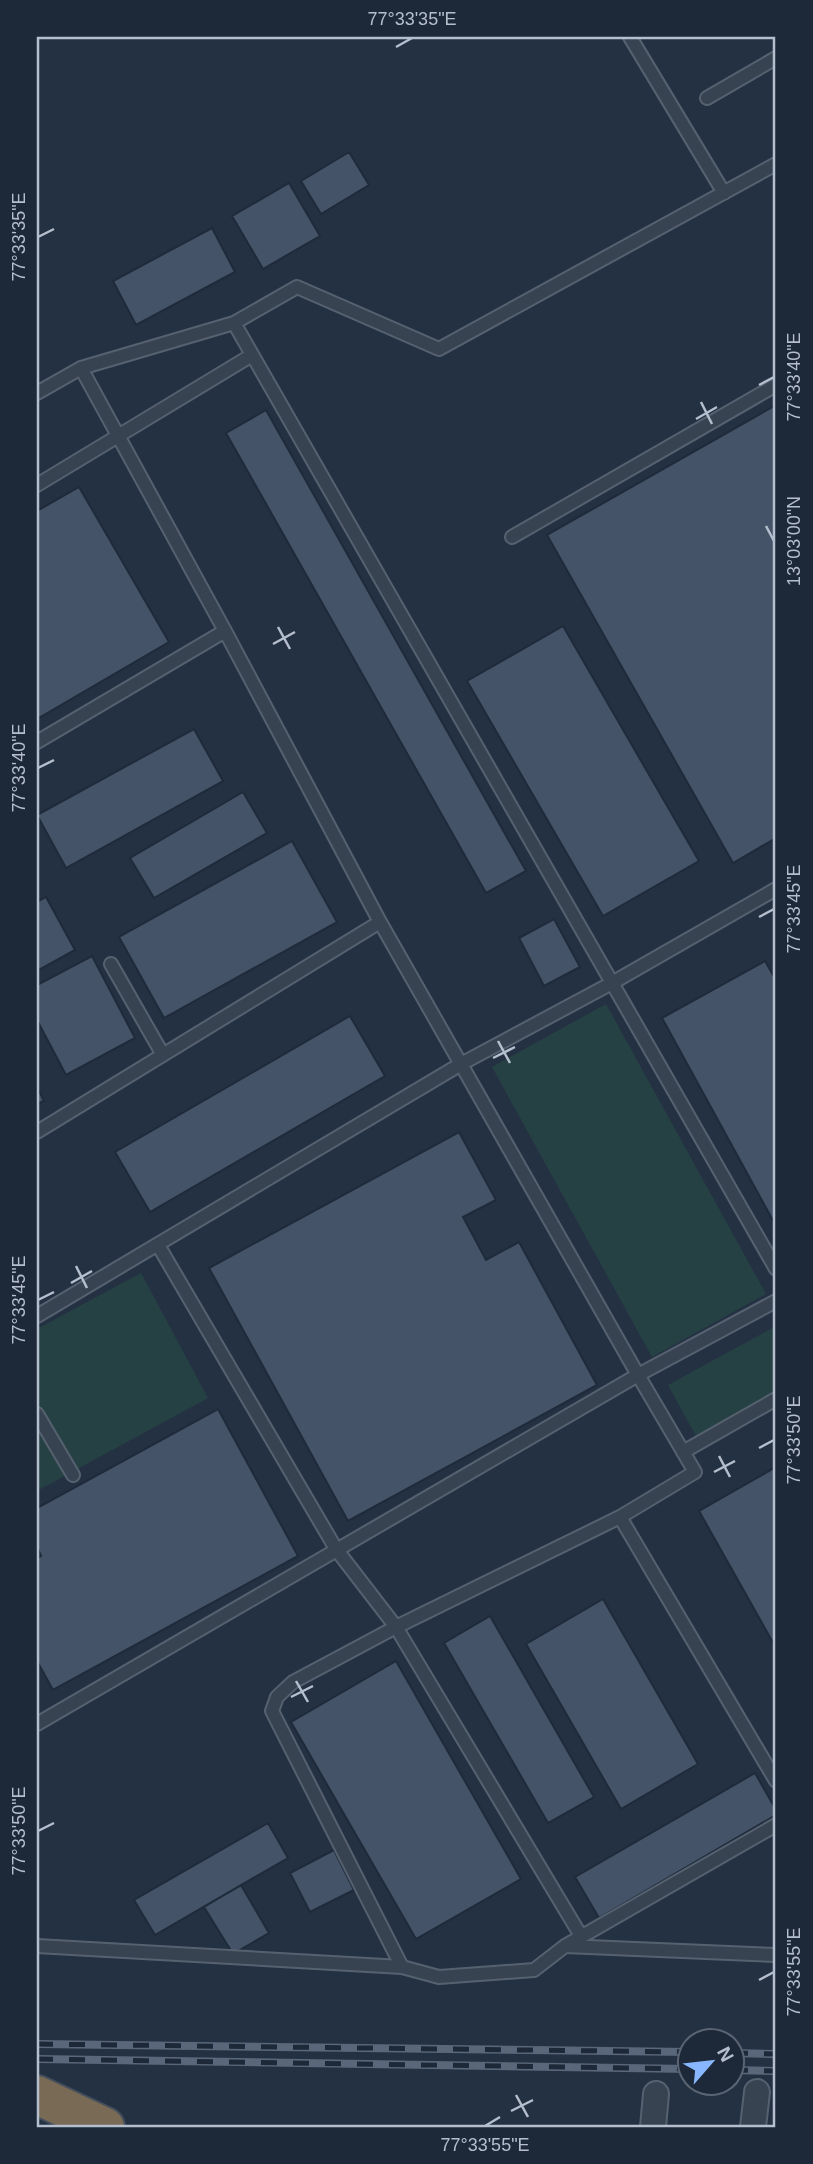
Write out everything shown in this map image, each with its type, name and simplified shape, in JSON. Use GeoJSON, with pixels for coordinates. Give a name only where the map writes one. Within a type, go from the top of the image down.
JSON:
{"type":"FeatureCollection","features":[{"type":"Feature","properties":{"kind":"highway"},"geometry":{"type":"LineString","coordinates":[[37,2095],[105,2127]]}},
{"type":"Feature","properties":{"kind":"street"},"geometry":{"type":"LineString","coordinates":[[753,2127],[757,2092]]}},
{"type":"Feature","properties":{"kind":"street"},"geometry":{"type":"LineString","coordinates":[[653,2127],[656,2094]]}},
{"type":"Feature","properties":{"kind":"lane"},"geometry":{"type":"LineString","coordinates":[[630,37],[724,193]]}},
{"type":"Feature","properties":{"kind":"lane"},"geometry":{"type":"LineString","coordinates":[[707,98],[776,58]]}},
{"type":"Feature","properties":{"kind":"lane"},"geometry":{"type":"LineString","coordinates":[[37,393],[81,368],[234,323],[297,287],[439,349],[776,164]]}},
{"type":"Feature","properties":{"kind":"lane"},"geometry":{"type":"LineString","coordinates":[[234,323],[776,1269]]}},
{"type":"Feature","properties":{"kind":"lane"},"geometry":{"type":"LineString","coordinates":[[37,485],[252,355]]}},
{"type":"Feature","properties":{"kind":"lane"},"geometry":{"type":"LineString","coordinates":[[81,368],[380,922],[695,1472],[620,1517],[396,1627],[293,1682],[277,1697],[272,1711],[402,1967]]}},
{"type":"Feature","properties":{"kind":"lane"},"geometry":{"type":"LineString","coordinates":[[512,537],[776,385]]}},
{"type":"Feature","properties":{"kind":"lane"},"geometry":{"type":"LineString","coordinates":[[37,742],[225,631]]}},
{"type":"Feature","properties":{"kind":"lane"},"geometry":{"type":"LineString","coordinates":[[37,1315],[461,1064],[612,983],[776,890]]}},
{"type":"Feature","properties":{"kind":"lane"},"geometry":{"type":"LineString","coordinates":[[37,1132],[380,922]]}},
{"type":"Feature","properties":{"kind":"lane"},"geometry":{"type":"LineString","coordinates":[[111,964],[163,1055]]}},
{"type":"Feature","properties":{"kind":"lane"},"geometry":{"type":"LineString","coordinates":[[158,1245],[336,1549],[396,1627],[581,1936]]}},
{"type":"Feature","properties":{"kind":"lane"},"geometry":{"type":"LineString","coordinates":[[37,1724],[638,1376],[776,1301]]}},
{"type":"Feature","properties":{"kind":"lane"},"geometry":{"type":"LineString","coordinates":[[683,1452],[776,1399]]}},
{"type":"Feature","properties":{"kind":"lane"},"geometry":{"type":"LineString","coordinates":[[37,1414],[73,1475]]}},
{"type":"Feature","properties":{"kind":"lane"},"geometry":{"type":"LineString","coordinates":[[620,1517],[776,1781]]}},
{"type":"Feature","properties":{"kind":"lane"},"geometry":{"type":"LineString","coordinates":[[37,1946],[402,1967],[439,1977],[534,1970],[581,1936],[776,1825]]}},
{"type":"Feature","properties":{"kind":"lane"},"geometry":{"type":"LineString","coordinates":[[565,1946],[776,1955]]}},
{"type":"Feature","properties":{"kind":"green space"},"geometry":{"type":"Polygon","coordinates":[[[606,1004],[766,1294],[652,1357],[492,1067],[606,1004]]]}},
{"type":"Feature","properties":{"kind":"green space"},"geometry":{"type":"Polygon","coordinates":[[[141,1273],[208,1398],[37,1491],[37,1329],[141,1273]]]}},
{"type":"Feature","properties":{"kind":"green space"},"geometry":{"type":"Polygon","coordinates":[[[776,1326],[776,1394],[697,1438],[668,1385],[776,1326]]]}},
{"type":"Feature","properties":{"kind":"building"},"geometry":{"type":"Polygon","coordinates":[[[349,152],[369,185],[321,214],[301,181],[349,152]]]}},
{"type":"Feature","properties":{"kind":"building"},"geometry":{"type":"Polygon","coordinates":[[[289,183],[320,236],[263,269],[232,216],[289,183]]]}},
{"type":"Feature","properties":{"kind":"building"},"geometry":{"type":"Polygon","coordinates":[[[212,228],[235,272],[136,325],[113,281],[212,228]]]}},
{"type":"Feature","properties":{"kind":"building"},"geometry":{"type":"Polygon","coordinates":[[[776,405],[776,838],[733,863],[547,535],[776,405]]]}},
{"type":"Feature","properties":{"kind":"building"},"geometry":{"type":"Polygon","coordinates":[[[266,410],[526,871],[486,893],[226,433],[266,410]]]}},
{"type":"Feature","properties":{"kind":"building"},"geometry":{"type":"Polygon","coordinates":[[[79,487],[169,642],[37,719],[37,511],[79,487]]]}},
{"type":"Feature","properties":{"kind":"building"},"geometry":{"type":"Polygon","coordinates":[[[563,626],[699,861],[603,916],[467,681],[563,626]]]}},
{"type":"Feature","properties":{"kind":"building"},"geometry":{"type":"Polygon","coordinates":[[[194,729],[223,781],[66,868],[37,815],[194,729]]]}},
{"type":"Feature","properties":{"kind":"building"},"geometry":{"type":"Polygon","coordinates":[[[243,792],[267,833],[154,898],[130,858],[243,792]]]}},
{"type":"Feature","properties":{"kind":"building"},"geometry":{"type":"Polygon","coordinates":[[[292,841],[337,922],[164,1018],[119,937],[292,841]]]}},
{"type":"Feature","properties":{"kind":"building"},"geometry":{"type":"Polygon","coordinates":[[[46,897],[75,950],[37,971],[37,902],[46,897]]]}},
{"type":"Feature","properties":{"kind":"building"},"geometry":{"type":"Polygon","coordinates":[[[554,919],[580,967],[544,986],[519,938],[554,919]]]}},
{"type":"Feature","properties":{"kind":"building"},"geometry":{"type":"Polygon","coordinates":[[[92,956],[135,1038],[66,1075],[37,1020],[37,985],[92,956]]]}},
{"type":"Feature","properties":{"kind":"building"},"geometry":{"type":"Polygon","coordinates":[[[765,961],[776,980],[776,1226],[662,1018],[765,961]]]}},
{"type":"Feature","properties":{"kind":"building"},"geometry":{"type":"Polygon","coordinates":[[[350,1016],[385,1076],[150,1212],[115,1152],[350,1016]]]}},
{"type":"Feature","properties":{"kind":"building"},"geometry":{"type":"Polygon","coordinates":[[[37,1087],[44,1101],[37,1104],[37,1087]]]}},
{"type":"Feature","properties":{"kind":"building"},"geometry":{"type":"Polygon","coordinates":[[[459,1132],[496,1200],[463,1217],[486,1260],[519,1242],[597,1385],[348,1521],[209,1268],[459,1132]]]}},
{"type":"Feature","properties":{"kind":"building"},"geometry":{"type":"Polygon","coordinates":[[[218,1409],[298,1556],[53,1690],[37,1661],[37,1558],[41,1556],[37,1547],[37,1508],[218,1409]]]}},
{"type":"Feature","properties":{"kind":"building"},"geometry":{"type":"Polygon","coordinates":[[[776,1467],[776,1648],[699,1511],[776,1467]]]}},
{"type":"Feature","properties":{"kind":"building"},"geometry":{"type":"Polygon","coordinates":[[[603,1599],[698,1764],[621,1809],[526,1644],[603,1599]]]}},
{"type":"Feature","properties":{"kind":"building"},"geometry":{"type":"Polygon","coordinates":[[[490,1616],[594,1797],[548,1823],[444,1643],[490,1616]]]}},
{"type":"Feature","properties":{"kind":"building"},"geometry":{"type":"Polygon","coordinates":[[[396,1661],[521,1879],[416,1939],[291,1722],[396,1661]]]}},
{"type":"Feature","properties":{"kind":"building"},"geometry":{"type":"Polygon","coordinates":[[[755,1773],[776,1810],[776,1815],[599,1918],[575,1877],[755,1773]]]}},
{"type":"Feature","properties":{"kind":"building"},"geometry":{"type":"Polygon","coordinates":[[[268,1823],[288,1858],[155,1935],[134,1900],[268,1823]]]}},
{"type":"Feature","properties":{"kind":"building"},"geometry":{"type":"Polygon","coordinates":[[[334,1850],[354,1890],[310,1912],[290,1873],[334,1850]]]}},
{"type":"Feature","properties":{"kind":"building"},"geometry":{"type":"Polygon","coordinates":[[[241,1885],[269,1933],[233,1954],[204,1907],[241,1885]]]}},
{"type":"Feature","properties":{"kind":"railway"},"geometry":{"type":"LineString","coordinates":[[37,2044],[676,2052]]}},
{"type":"Feature","properties":{"kind":"railway"},"geometry":{"type":"LineString","coordinates":[[746,2053],[776,2054]]}},
{"type":"Feature","properties":{"kind":"railway"},"geometry":{"type":"LineString","coordinates":[[37,2059],[676,2069]]}},
{"type":"Feature","properties":{"kind":"railway"},"geometry":{"type":"LineString","coordinates":[[746,2070],[776,2071]]}}]}
